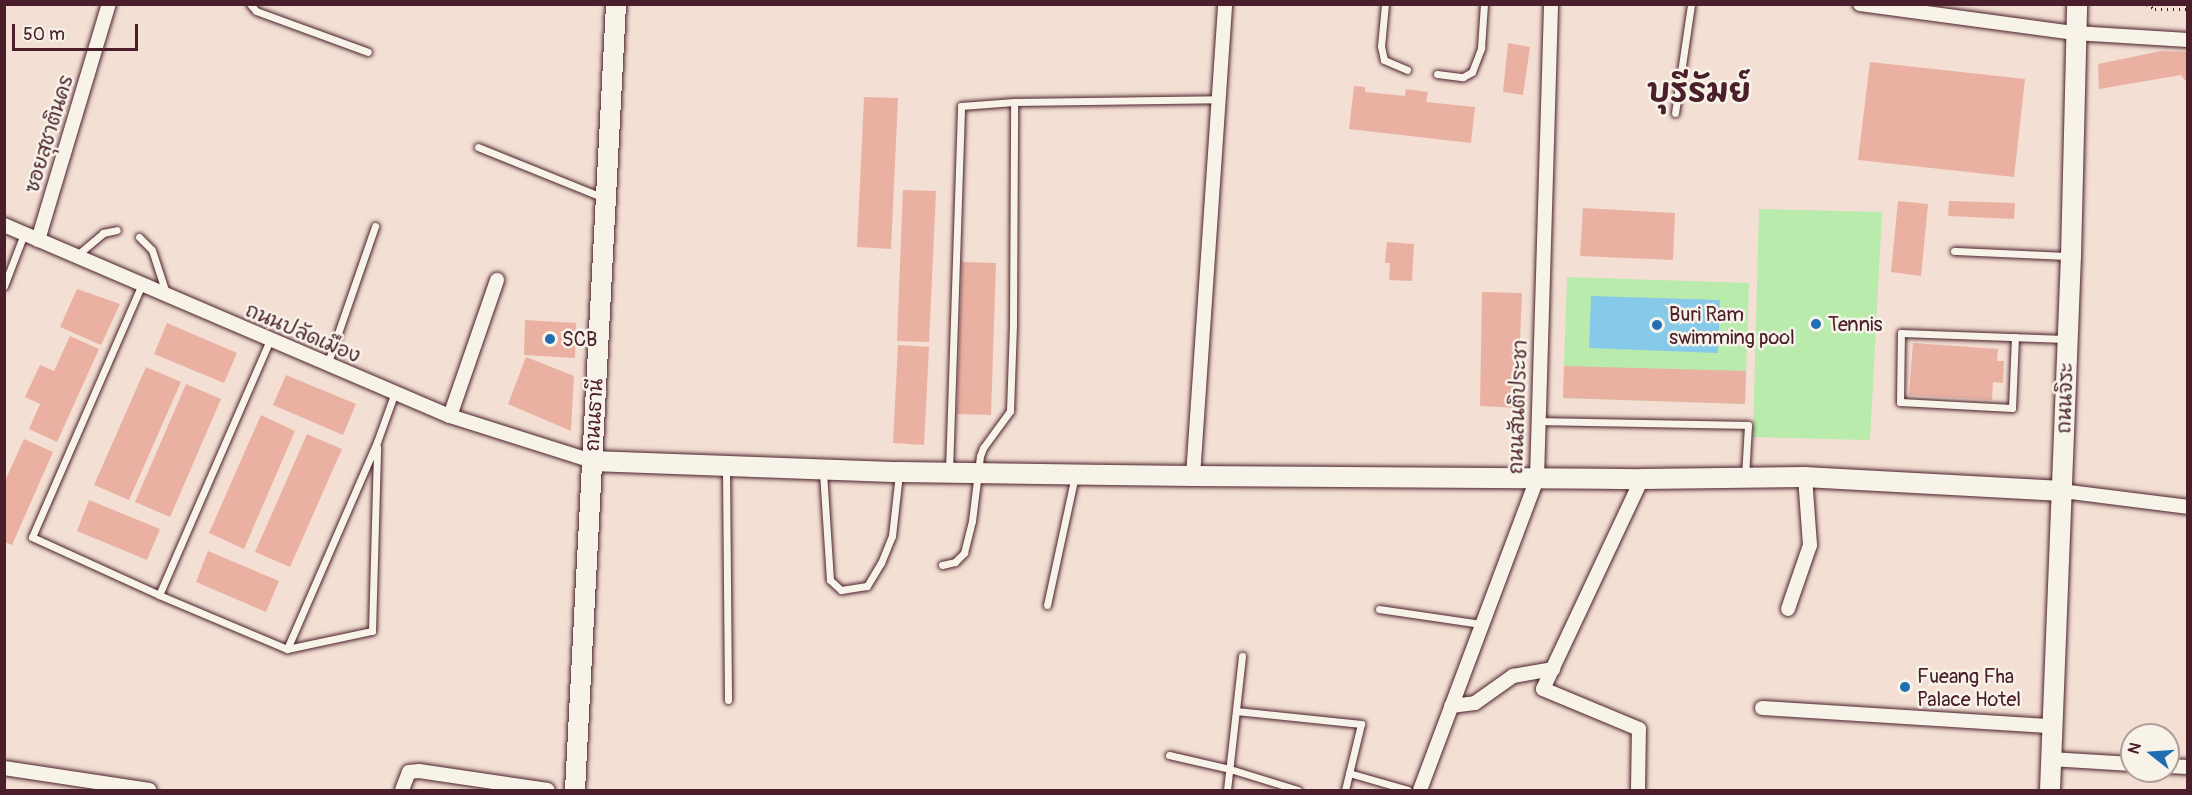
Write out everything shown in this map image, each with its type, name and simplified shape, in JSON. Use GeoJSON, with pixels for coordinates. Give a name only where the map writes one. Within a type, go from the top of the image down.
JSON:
{"type":"FeatureCollection","features":[{"type":"Feature","properties":{"kind":"street","name":"ซอยสุชาตินคร"},"geometry":{"type":"LineString","coordinates":[[31,237],[109,4]]}},
{"type":"Feature","properties":{"kind":"street","name":"ถนนธานี"},"geometry":{"type":"LineString","coordinates":[[575,790],[616,4]]}},
{"type":"Feature","properties":{"kind":"street"},"geometry":{"type":"LineString","coordinates":[[1193,476],[1225,4]]}},
{"type":"Feature","properties":{"kind":"street","name":"ถนนสันติประชา"},"geometry":{"type":"LineString","coordinates":[[1420,790],[1537,478],[1551,4]]}},
{"type":"Feature","properties":{"kind":"street"},"geometry":{"type":"LineString","coordinates":[[1860,4],[2075,33],[2187,40]]}},
{"type":"Feature","properties":{"kind":"street","name":"ถนนจิระ"},"geometry":{"type":"LineString","coordinates":[[2050,790],[2071,256],[2077,4]]}},
{"type":"Feature","properties":{"kind":"street","name":"ถนนปลัดเมือง"},"geometry":{"type":"LineString","coordinates":[[4,225],[450,416],[592,461]]}},
{"type":"Feature","properties":{"kind":"street"},"geometry":{"type":"LineString","coordinates":[[450,416],[497,280]]}},
{"type":"Feature","properties":{"kind":"street"},"geometry":{"type":"LineString","coordinates":[[592,461],[899,472],[1075,472],[1193,476],[1642,479],[1805,477],[2062,491],[2187,507]]}},
{"type":"Feature","properties":{"kind":"street"},"geometry":{"type":"LineString","coordinates":[[1788,609],[1810,545],[1805,477]]}},
{"type":"Feature","properties":{"kind":"street"},"geometry":{"type":"LineString","coordinates":[[1638,790],[1639,729],[1543,689],[1642,479]]}},
{"type":"Feature","properties":{"kind":"street"},"geometry":{"type":"LineString","coordinates":[[1451,706],[1475,703],[1513,676],[1552,669]]}},
{"type":"Feature","properties":{"kind":"street"},"geometry":{"type":"LineString","coordinates":[[1761,708],[2052,726]]}},
{"type":"Feature","properties":{"kind":"street"},"geometry":{"type":"LineString","coordinates":[[2050,759],[2120,763]]}},
{"type":"Feature","properties":{"kind":"street"},"geometry":{"type":"LineString","coordinates":[[4,768],[149,790]]}},
{"type":"Feature","properties":{"kind":"street"},"geometry":{"type":"LineString","coordinates":[[402,790],[410,772],[419,771],[548,790]]}},
{"type":"Feature","properties":{"kind":"lane"},"geometry":{"type":"LineString","coordinates":[[250,4],[256,11],[368,52]]}},
{"type":"Feature","properties":{"kind":"lane"},"geometry":{"type":"LineString","coordinates":[[1385,4],[1381,46],[1384,60],[1407,70]]}},
{"type":"Feature","properties":{"kind":"lane"},"geometry":{"type":"LineString","coordinates":[[1437,74],[1463,77],[1472,72],[1481,48],[1485,4]]}},
{"type":"Feature","properties":{"kind":"lane"},"geometry":{"type":"LineString","coordinates":[[1675,113],[1691,4]]}},
{"type":"Feature","properties":{"kind":"lane"},"geometry":{"type":"LineString","coordinates":[[949,471],[961,106],[1014,102],[1218,99]]}},
{"type":"Feature","properties":{"kind":"lane"},"geometry":{"type":"LineString","coordinates":[[942,565],[955,562],[964,553],[972,521],[983,448],[1010,411],[1014,102]]}},
{"type":"Feature","properties":{"kind":"lane"},"geometry":{"type":"LineString","coordinates":[[478,147],[605,199]]}},
{"type":"Feature","properties":{"kind":"lane"},"geometry":{"type":"LineString","coordinates":[[327,365],[375,226]]}},
{"type":"Feature","properties":{"kind":"lane"},"geometry":{"type":"LineString","coordinates":[[76,256],[103,233],[117,230]]}},
{"type":"Feature","properties":{"kind":"lane"},"geometry":{"type":"LineString","coordinates":[[4,286],[31,237]]}},
{"type":"Feature","properties":{"kind":"lane"},"geometry":{"type":"LineString","coordinates":[[138,237],[152,250],[168,296]]}},
{"type":"Feature","properties":{"kind":"lane"},"geometry":{"type":"LineString","coordinates":[[1954,251],[2071,256]]}},
{"type":"Feature","properties":{"kind":"lane"},"geometry":{"type":"LineString","coordinates":[[142,284],[32,537],[287,649],[372,631],[377,442]]}},
{"type":"Feature","properties":{"kind":"lane"},"geometry":{"type":"LineString","coordinates":[[2015,337],[2012,408],[1900,402],[1901,333],[2015,337],[2068,339]]}},
{"type":"Feature","properties":{"kind":"lane"},"geometry":{"type":"LineString","coordinates":[[159,594],[270,340]]}},
{"type":"Feature","properties":{"kind":"lane"},"geometry":{"type":"LineString","coordinates":[[287,649],[377,442],[395,392]]}},
{"type":"Feature","properties":{"kind":"lane"},"geometry":{"type":"LineString","coordinates":[[1538,420],[1748,426],[1745,478]]}},
{"type":"Feature","properties":{"kind":"lane"},"geometry":{"type":"LineString","coordinates":[[726,467],[728,699]]}},
{"type":"Feature","properties":{"kind":"lane"},"geometry":{"type":"LineString","coordinates":[[823,470],[830,580],[842,590],[867,586],[881,563],[892,536],[899,472]]}},
{"type":"Feature","properties":{"kind":"lane"},"geometry":{"type":"LineString","coordinates":[[1047,605],[1075,472]]}},
{"type":"Feature","properties":{"kind":"lane"},"geometry":{"type":"LineString","coordinates":[[1379,609],[1481,624]]}},
{"type":"Feature","properties":{"kind":"lane"},"geometry":{"type":"LineString","coordinates":[[1227,790],[1242,656]]}},
{"type":"Feature","properties":{"kind":"lane"},"geometry":{"type":"LineString","coordinates":[[1236,711],[1361,724],[1345,790]]}},
{"type":"Feature","properties":{"kind":"lane"},"geometry":{"type":"LineString","coordinates":[[1169,755],[1230,769],[1298,790]]}},
{"type":"Feature","properties":{"kind":"lane"},"geometry":{"type":"LineString","coordinates":[[1349,773],[1408,790]]}},
{"type":"Feature","properties":{"kind":"path"},"geometry":{"type":"LineString","coordinates":[[2146,4],[2155,9],[2187,9]]}},
{"type":"Feature","properties":{"kind":"green space","name":"Tennis"},"geometry":{"type":"Polygon","coordinates":[[[1759,209],[1882,212],[1870,440],[1753,437],[1759,209]]]}},
{"type":"Feature","properties":{"kind":"green space","name":"Buri Ram swimming pool"},"geometry":{"type":"Polygon","coordinates":[[[1567,277],[1749,283],[1745,404],[1563,398],[1567,277]]]}},
{"type":"Feature","properties":{"kind":"water"},"geometry":{"type":"Polygon","coordinates":[[[1591,296],[1720,300],[1718,353],[1589,348],[1591,296]]]}},
{"type":"Feature","properties":{"kind":"building"},"geometry":{"type":"Polygon","coordinates":[[[1508,43],[1530,47],[1523,95],[1503,92],[1508,43]]]}},
{"type":"Feature","properties":{"kind":"building"},"geometry":{"type":"Polygon","coordinates":[[[2161,51],[2188,52],[2188,84],[2181,75],[2099,89],[2098,64],[2161,51]]]}},
{"type":"Feature","properties":{"kind":"building"},"geometry":{"type":"Polygon","coordinates":[[[1870,62],[2025,79],[2014,177],[1858,160],[1870,62]]]}},
{"type":"Feature","properties":{"kind":"building"},"geometry":{"type":"Polygon","coordinates":[[[1354,86],[1365,87],[1365,92],[1405,96],[1406,89],[1428,92],[1426,102],[1475,107],[1471,143],[1349,129],[1354,86]]]}},
{"type":"Feature","properties":{"kind":"building"},"geometry":{"type":"Polygon","coordinates":[[[864,97],[898,98],[891,249],[857,247],[864,97]]]}},
{"type":"Feature","properties":{"kind":"building"},"geometry":{"type":"Polygon","coordinates":[[[903,190],[936,191],[929,342],[897,341],[903,190]]]}},
{"type":"Feature","properties":{"kind":"building"},"geometry":{"type":"Polygon","coordinates":[[[1898,201],[1928,204],[1921,276],[1891,272],[1898,201]]]}},
{"type":"Feature","properties":{"kind":"building"},"geometry":{"type":"Polygon","coordinates":[[[1949,201],[2015,203],[2014,219],[1948,216],[1949,201]]]}},
{"type":"Feature","properties":{"kind":"building"},"geometry":{"type":"Polygon","coordinates":[[[1583,208],[1675,213],[1673,260],[1580,256],[1583,208]]]}},
{"type":"Feature","properties":{"kind":"building"},"geometry":{"type":"Polygon","coordinates":[[[1387,242],[1414,244],[1412,281],[1389,280],[1390,263],[1385,263],[1387,242]]]}},
{"type":"Feature","properties":{"kind":"building"},"geometry":{"type":"Polygon","coordinates":[[[962,262],[996,263],[991,415],[957,414],[962,262]]]}},
{"type":"Feature","properties":{"kind":"building"},"geometry":{"type":"Polygon","coordinates":[[[77,289],[120,304],[101,345],[60,327],[77,289]]]}},
{"type":"Feature","properties":{"kind":"building"},"geometry":{"type":"Polygon","coordinates":[[[1482,292],[1522,293],[1517,408],[1480,406],[1482,292]]]}},
{"type":"Feature","properties":{"kind":"building","name":"SCB"},"geometry":{"type":"Polygon","coordinates":[[[525,320],[576,323],[575,358],[524,355],[525,320]]]}},
{"type":"Feature","properties":{"kind":"building"},"geometry":{"type":"Polygon","coordinates":[[[167,323],[237,353],[224,383],[154,354],[167,323]]]}},
{"type":"Feature","properties":{"kind":"building"},"geometry":{"type":"Polygon","coordinates":[[[70,336],[99,349],[57,442],[29,429],[40,404],[25,397],[40,365],[54,371],[70,336]]]}},
{"type":"Feature","properties":{"kind":"building"},"geometry":{"type":"Polygon","coordinates":[[[1913,343],[1998,349],[1997,361],[2004,361],[2003,383],[1993,382],[1992,400],[1909,395],[1913,343]]]}},
{"type":"Feature","properties":{"kind":"building"},"geometry":{"type":"Polygon","coordinates":[[[898,345],[929,347],[924,445],[893,443],[898,345]]]}},
{"type":"Feature","properties":{"kind":"building"},"geometry":{"type":"Polygon","coordinates":[[[526,357],[574,376],[571,431],[508,404],[526,357]]]}},
{"type":"Feature","properties":{"kind":"building"},"geometry":{"type":"Polygon","coordinates":[[[1564,366],[1746,371],[1745,404],[1563,398],[1564,366]]]}},
{"type":"Feature","properties":{"kind":"building"},"geometry":{"type":"Polygon","coordinates":[[[146,367],[181,382],[129,500],[94,485],[146,367]]]}},
{"type":"Feature","properties":{"kind":"building"},"geometry":{"type":"Polygon","coordinates":[[[286,375],[356,404],[343,435],[273,405],[286,375]]]}},
{"type":"Feature","properties":{"kind":"building"},"geometry":{"type":"Polygon","coordinates":[[[186,384],[221,399],[170,517],[135,502],[186,384]]]}},
{"type":"Feature","properties":{"kind":"building"},"geometry":{"type":"Polygon","coordinates":[[[261,415],[295,431],[244,549],[209,533],[261,415]]]}},
{"type":"Feature","properties":{"kind":"building"},"geometry":{"type":"Polygon","coordinates":[[[307,434],[342,449],[290,567],[255,552],[307,434]]]}},
{"type":"Feature","properties":{"kind":"building"},"geometry":{"type":"Polygon","coordinates":[[[24,439],[53,452],[12,545],[4,542],[4,483],[24,439]]]}},
{"type":"Feature","properties":{"kind":"building"},"geometry":{"type":"Polygon","coordinates":[[[89,500],[160,529],[147,560],[77,531],[89,500]]]}},
{"type":"Feature","properties":{"kind":"building"},"geometry":{"type":"Polygon","coordinates":[[[208,551],[279,581],[266,612],[196,582],[208,551]]]}},
{"type":"Feature","properties":{"kind":"place","name":"Tennis"},"geometry":{"type":"Point","coordinates":[1816,324]}},
{"type":"Feature","properties":{"kind":"place","name":"Buri Ram swimming pool"},"geometry":{"type":"Point","coordinates":[1657,325]}},
{"type":"Feature","properties":{"kind":"place","name":"SCB"},"geometry":{"type":"Point","coordinates":[550,339]}},
{"type":"Feature","properties":{"kind":"place","name":"Fueang Fha Palace Hotel"},"geometry":{"type":"Point","coordinates":[1905,687]}},
{"type":"Feature","properties":{"kind":"district","name":"บุรีรัมย์"},"geometry":{"type":"Point","coordinates":[1699,92]}}]}
